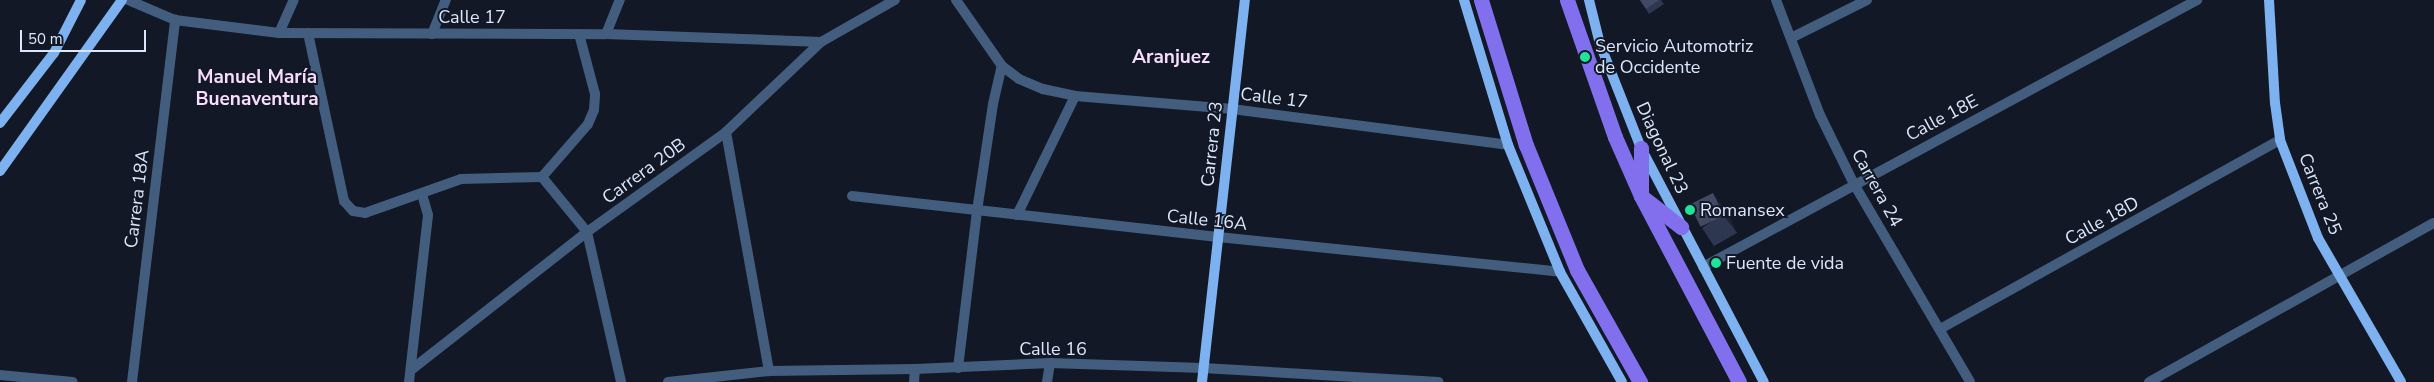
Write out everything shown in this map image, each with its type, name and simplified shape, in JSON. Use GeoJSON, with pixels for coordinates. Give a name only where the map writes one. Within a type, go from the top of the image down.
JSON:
{"type":"FeatureCollection","features":[{"type":"Feature","properties":{"kind":"main road"},"geometry":{"type":"LineString","coordinates":[[1481,0],[1526,145],[1574,261],[1640,382]]}},
{"type":"Feature","properties":{"kind":"main road"},"geometry":{"type":"LineString","coordinates":[[1567,0],[1614,137],[1641,196],[1739,382]]}},
{"type":"Feature","properties":{"kind":"main road"},"geometry":{"type":"LineString","coordinates":[[1641,148],[1641,196]]}},
{"type":"Feature","properties":{"kind":"main road"},"geometry":{"type":"LineString","coordinates":[[1641,196],[1681,227]]}},
{"type":"Feature","properties":{"kind":"street"},"geometry":{"type":"LineString","coordinates":[[0,123],[54,53],[81,0]]}},
{"type":"Feature","properties":{"kind":"street"},"geometry":{"type":"LineString","coordinates":[[0,171],[122,0]]}},
{"type":"Feature","properties":{"kind":"street","name":"Calle 17"},"geometry":{"type":"LineString","coordinates":[[128,0],[175,20],[279,32],[606,34],[821,42]]}},
{"type":"Feature","properties":{"kind":"street"},"geometry":{"type":"LineString","coordinates":[[279,32],[294,0]]}},
{"type":"Feature","properties":{"kind":"street"},"geometry":{"type":"LineString","coordinates":[[432,34],[446,0]]}},
{"type":"Feature","properties":{"kind":"street"},"geometry":{"type":"LineString","coordinates":[[606,34],[620,0]]}},
{"type":"Feature","properties":{"kind":"street","name":"Carrera 20B"},"geometry":{"type":"LineString","coordinates":[[411,370],[587,232],[726,132],[821,42],[896,0]]}},
{"type":"Feature","properties":{"kind":"street","name":"Calle 17"},"geometry":{"type":"LineString","coordinates":[[956,0],[1002,66],[1019,79],[1043,89],[1075,96],[1232,109],[1508,145]]}},
{"type":"Feature","properties":{"kind":"street","name":"Carrera 23"},"geometry":{"type":"LineString","coordinates":[[1202,382],[1245,0]]}},
{"type":"Feature","properties":{"kind":"street"},"geometry":{"type":"LineString","coordinates":[[1464,0],[1508,145],[1560,272],[1622,382]]}},
{"type":"Feature","properties":{"kind":"street","name":"Diagonal 23"},"geometry":{"type":"LineString","coordinates":[[1589,0],[1600,44],[1641,148],[1764,382]]}},
{"type":"Feature","properties":{"kind":"street","name":"Carrera 24"},"geometry":{"type":"LineString","coordinates":[[1776,0],[1820,115],[1854,184],[1970,382]]}},
{"type":"Feature","properties":{"kind":"street"},"geometry":{"type":"LineString","coordinates":[[1791,38],[1867,0]]}},
{"type":"Feature","properties":{"kind":"street","name":"Calle 18E"},"geometry":{"type":"LineString","coordinates":[[1703,267],[2197,0]]}},
{"type":"Feature","properties":{"kind":"street","name":"Carrera 25"},"geometry":{"type":"LineString","coordinates":[[2269,0],[2275,103],[2280,140],[2318,238],[2401,382]]}},
{"type":"Feature","properties":{"kind":"street","name":"Carrera 18A"},"geometry":{"type":"LineString","coordinates":[[132,382],[175,20]]}},
{"type":"Feature","properties":{"kind":"street"},"geometry":{"type":"LineString","coordinates":[[308,33],[344,201],[354,211],[365,213],[422,194],[445,183],[461,179],[542,177],[588,124],[594,110],[595,94],[579,34]]}},
{"type":"Feature","properties":{"kind":"street"},"geometry":{"type":"LineString","coordinates":[[958,368],[977,210],[993,104],[1002,66]]}},
{"type":"Feature","properties":{"kind":"street"},"geometry":{"type":"LineString","coordinates":[[1017,215],[1075,96]]}},
{"type":"Feature","properties":{"kind":"street"},"geometry":{"type":"LineString","coordinates":[[726,132],[769,371]]}},
{"type":"Feature","properties":{"kind":"street","name":"Calle 18D"},"geometry":{"type":"LineString","coordinates":[[1940,329],[2280,140]]}},
{"type":"Feature","properties":{"kind":"street"},"geometry":{"type":"LineString","coordinates":[[542,177],[587,232],[620,382]]}},
{"type":"Feature","properties":{"kind":"street"},"geometry":{"type":"LineString","coordinates":[[410,382],[428,214],[422,194]]}},
{"type":"Feature","properties":{"kind":"street","name":"Calle 16A"},"geometry":{"type":"LineString","coordinates":[[852,196],[1218,237],[1560,272]]}},
{"type":"Feature","properties":{"kind":"street"},"geometry":{"type":"LineString","coordinates":[[2149,382],[2434,224]]}},
{"type":"Feature","properties":{"kind":"street"},"geometry":{"type":"LineString","coordinates":[[1047,382],[1050,364]]}},
{"type":"Feature","properties":{"kind":"street","name":"Calle 16"},"geometry":{"type":"LineString","coordinates":[[668,382],[769,371],[958,368],[1050,364],[1203,368],[1439,382]]}},
{"type":"Feature","properties":{"kind":"street"},"geometry":{"type":"LineString","coordinates":[[914,382],[915,369]]}},
{"type":"Feature","properties":{"kind":"street"},"geometry":{"type":"LineString","coordinates":[[0,375],[73,382]]}},
{"type":"Feature","properties":{"kind":"building"},"geometry":{"type":"Polygon","coordinates":[[[1640,0],[1659,0],[1646,9],[1640,0]]]}},
{"type":"Feature","properties":{"kind":"building"},"geometry":{"type":"Polygon","coordinates":[[[1713,193],[1724,215],[1701,227],[1690,204],[1713,193]]]}},
{"type":"Feature","properties":{"kind":"place","name":"Servicio Automotriz de Occidente"},"geometry":{"type":"Point","coordinates":[1585,57]}},
{"type":"Feature","properties":{"kind":"place","name":"Romansex"},"geometry":{"type":"Point","coordinates":[1690,210]}},
{"type":"Feature","properties":{"kind":"place","name":"Fuente de vida"},"geometry":{"type":"Point","coordinates":[1716,263]}},
{"type":"Feature","properties":{"kind":"district","name":"Aranjuez"},"geometry":{"type":"Point","coordinates":[1171,58]}},
{"type":"Feature","properties":{"kind":"district","name":"Manuel María Buenaventura"},"geometry":{"type":"Point","coordinates":[257,89]}}]}
